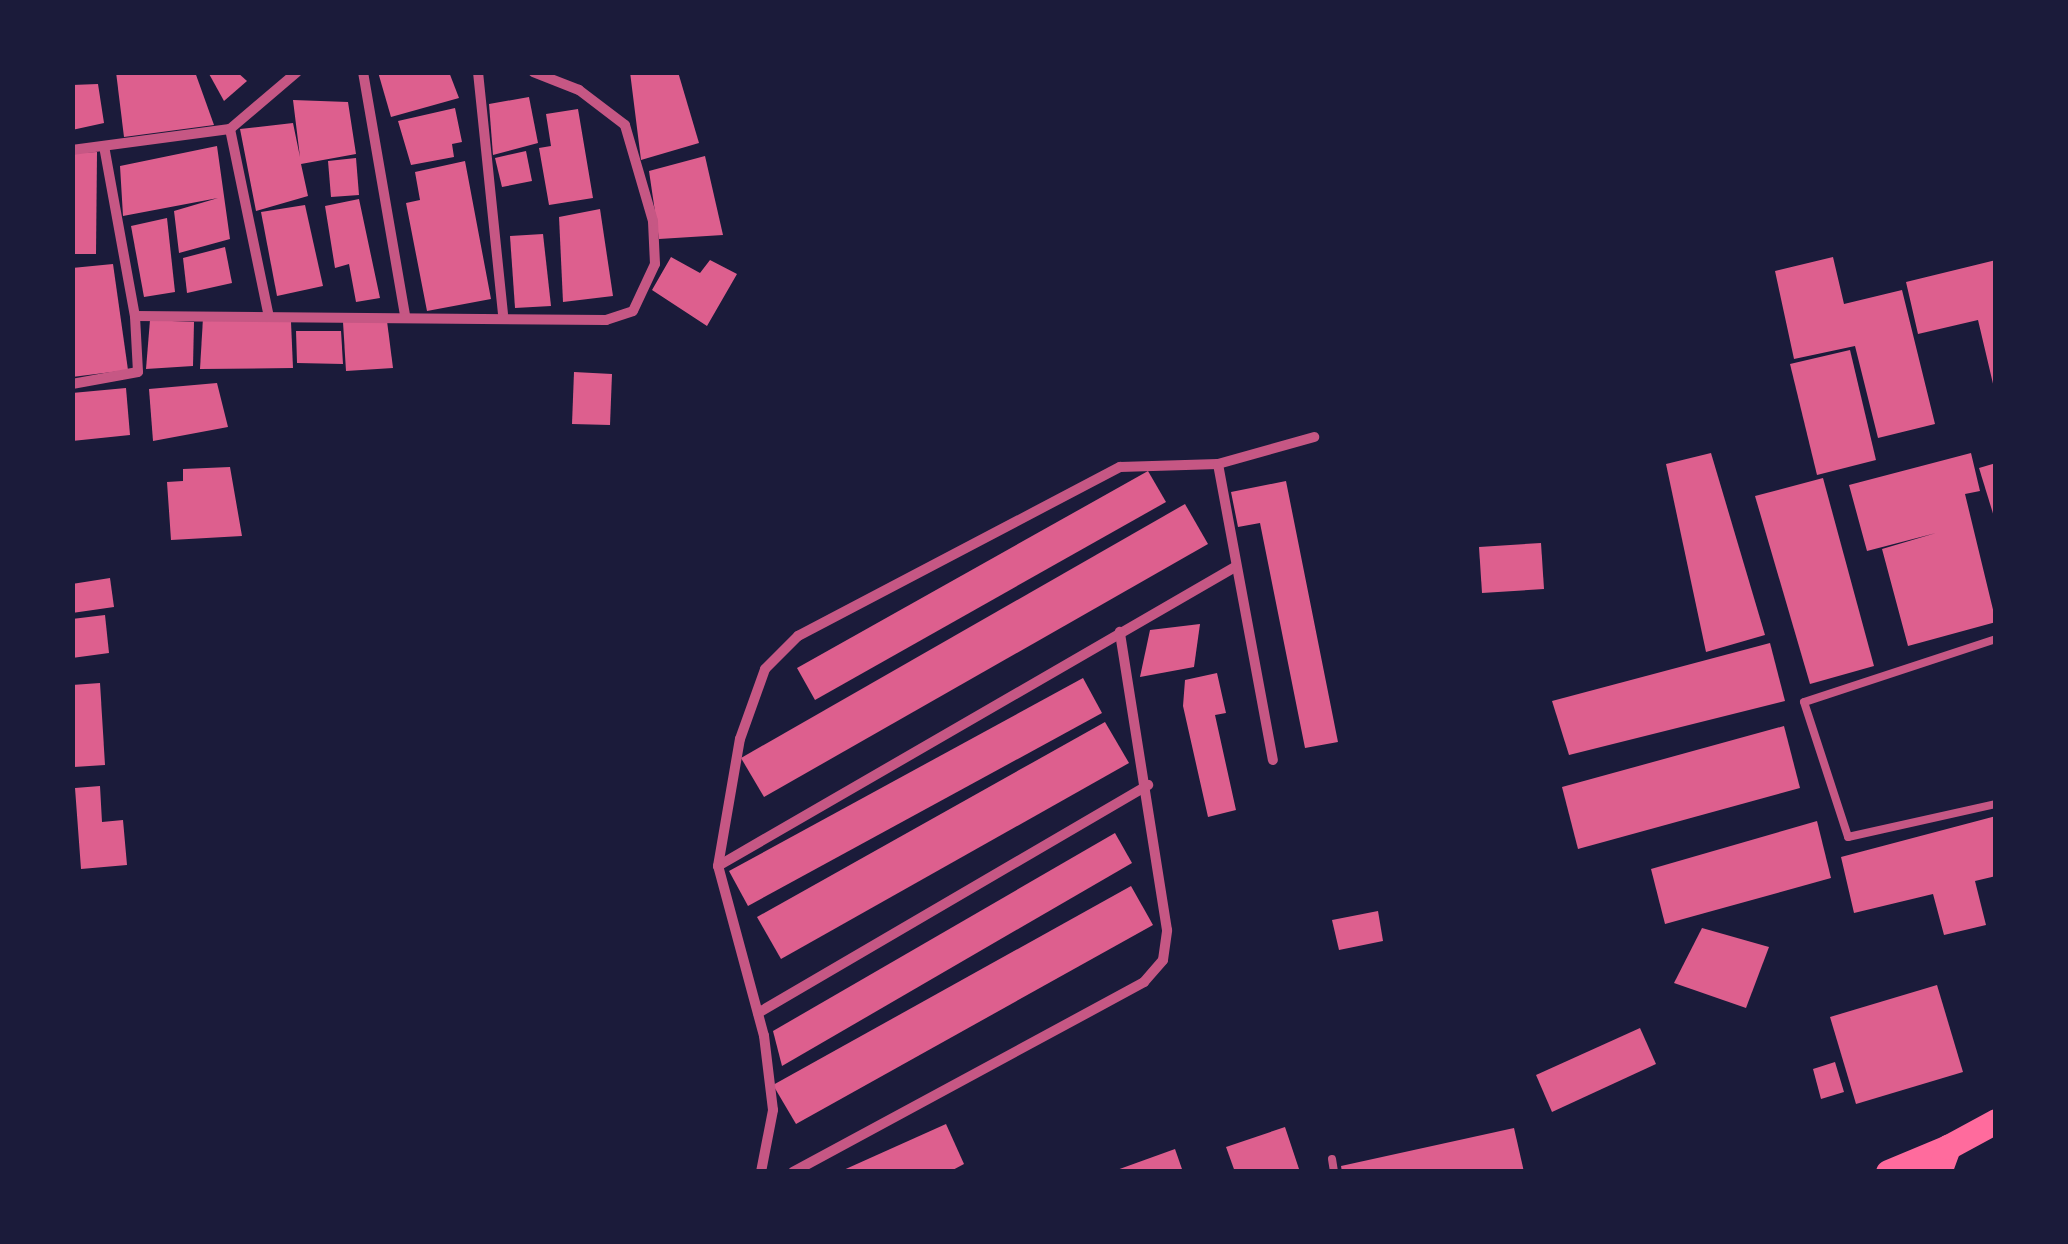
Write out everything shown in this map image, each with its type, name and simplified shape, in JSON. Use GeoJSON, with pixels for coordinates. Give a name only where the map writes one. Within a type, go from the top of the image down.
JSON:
{"type":"FeatureCollection","features":[{"type":"Feature","properties":{"kind":"main road"},"geometry":{"type":"LineString","coordinates":[[1888,1172],[1943,1159],[1996,1122]]}},
{"type":"Feature","properties":{"kind":"street"},"geometry":{"type":"LineString","coordinates":[[72,150],[230,130],[297,72]]}},
{"type":"Feature","properties":{"kind":"street"},"geometry":{"type":"LineString","coordinates":[[364,72],[405,315]]}},
{"type":"Feature","properties":{"kind":"street"},"geometry":{"type":"LineString","coordinates":[[478,72],[503,314]]}},
{"type":"Feature","properties":{"kind":"street"},"geometry":{"type":"LineString","coordinates":[[135,316],[503,314],[606,320],[633,311],[655,264],[653,220],[625,126],[579,90],[534,72]]}},
{"type":"Feature","properties":{"kind":"street"},"geometry":{"type":"LineString","coordinates":[[230,130],[268,313]]}},
{"type":"Feature","properties":{"kind":"street"},"geometry":{"type":"LineString","coordinates":[[72,384],[138,372],[135,316],[104,146]]}},
{"type":"Feature","properties":{"kind":"street"},"geometry":{"type":"LineString","coordinates":[[761,1172],[773,1110],[758,1013],[718,866],[740,739],[765,668],[798,636],[1120,467],[1218,464],[1314,437]]}},
{"type":"Feature","properties":{"kind":"street"},"geometry":{"type":"LineString","coordinates":[[1218,464],[1272,760]]}},
{"type":"Feature","properties":{"kind":"street"},"geometry":{"type":"LineString","coordinates":[[718,866],[1236,567]]}},
{"type":"Feature","properties":{"kind":"street"},"geometry":{"type":"LineString","coordinates":[[793,1172],[1154,972],[1168,930],[1148,785],[1120,632]]}},
{"type":"Feature","properties":{"kind":"street"},"geometry":{"type":"LineString","coordinates":[[758,1013],[1148,785]]}},
{"type":"Feature","properties":{"kind":"lane"},"geometry":{"type":"LineString","coordinates":[[1996,639],[1804,702],[1848,837],[1996,804]]}},
{"type":"Feature","properties":{"kind":"lane"},"geometry":{"type":"LineString","coordinates":[[1332,1158],[1334,1172]]}},
{"type":"Feature","properties":{"kind":"building"},"geometry":{"type":"Polygon","coordinates":[[[116,72],[195,72],[214,125],[124,137],[116,72]]]}},
{"type":"Feature","properties":{"kind":"building"},"geometry":{"type":"Polygon","coordinates":[[[208,72],[237,72],[247,81],[224,101],[208,72]]]}},
{"type":"Feature","properties":{"kind":"building"},"geometry":{"type":"Polygon","coordinates":[[[378,72],[449,72],[459,98],[391,117],[378,72]]]}},
{"type":"Feature","properties":{"kind":"building"},"geometry":{"type":"Polygon","coordinates":[[[630,72],[678,72],[699,143],[641,160],[630,72]]]}},
{"type":"Feature","properties":{"kind":"building"},"geometry":{"type":"Polygon","coordinates":[[[98,84],[104,123],[72,130],[72,85],[98,84]]]}},
{"type":"Feature","properties":{"kind":"building"},"geometry":{"type":"Polygon","coordinates":[[[529,97],[538,143],[493,155],[489,104],[529,97]]]}},
{"type":"Feature","properties":{"kind":"building"},"geometry":{"type":"Polygon","coordinates":[[[293,100],[348,102],[356,154],[301,164],[308,196],[256,211],[240,129],[293,123],[300,157],[293,100]]]}},
{"type":"Feature","properties":{"kind":"building"},"geometry":{"type":"Polygon","coordinates":[[[455,108],[462,142],[452,144],[454,157],[411,165],[398,121],[455,108]]]}},
{"type":"Feature","properties":{"kind":"building"},"geometry":{"type":"Polygon","coordinates":[[[578,109],[593,198],[549,205],[539,148],[551,146],[546,114],[578,109]]]}},
{"type":"Feature","properties":{"kind":"building"},"geometry":{"type":"Polygon","coordinates":[[[217,146],[230,239],[179,253],[174,211],[218,198],[123,216],[120,166],[217,146]]]}},
{"type":"Feature","properties":{"kind":"building"},"geometry":{"type":"Polygon","coordinates":[[[526,151],[532,181],[502,187],[495,158],[526,151]]]}},
{"type":"Feature","properties":{"kind":"building"},"geometry":{"type":"Polygon","coordinates":[[[97,152],[96,254],[72,254],[72,153],[97,152]]]}},
{"type":"Feature","properties":{"kind":"building"},"geometry":{"type":"Polygon","coordinates":[[[705,156],[723,235],[659,239],[649,171],[705,156]]]}},
{"type":"Feature","properties":{"kind":"building"},"geometry":{"type":"Polygon","coordinates":[[[356,158],[359,195],[331,197],[328,161],[356,158]]]}},
{"type":"Feature","properties":{"kind":"building"},"geometry":{"type":"Polygon","coordinates":[[[465,161],[491,299],[427,311],[406,203],[420,200],[415,172],[465,161]]]}},
{"type":"Feature","properties":{"kind":"building"},"geometry":{"type":"Polygon","coordinates":[[[359,199],[380,298],[356,302],[349,264],[335,268],[325,206],[359,199]]]}},
{"type":"Feature","properties":{"kind":"building"},"geometry":{"type":"Polygon","coordinates":[[[305,205],[323,286],[277,296],[261,212],[305,205]]]}},
{"type":"Feature","properties":{"kind":"building"},"geometry":{"type":"Polygon","coordinates":[[[600,209],[613,296],[563,302],[559,217],[600,209]]]}},
{"type":"Feature","properties":{"kind":"building"},"geometry":{"type":"Polygon","coordinates":[[[167,218],[175,292],[144,297],[131,226],[167,218]]]}},
{"type":"Feature","properties":{"kind":"building"},"geometry":{"type":"Polygon","coordinates":[[[543,234],[551,306],[515,308],[510,236],[543,234]]]}},
{"type":"Feature","properties":{"kind":"building"},"geometry":{"type":"Polygon","coordinates":[[[225,247],[232,283],[187,293],[183,258],[225,247]]]}},
{"type":"Feature","properties":{"kind":"building"},"geometry":{"type":"Polygon","coordinates":[[[671,257],[700,273],[710,260],[737,274],[707,326],[652,290],[671,257]]]}},
{"type":"Feature","properties":{"kind":"building"},"geometry":{"type":"Polygon","coordinates":[[[1833,257],[1844,304],[1902,290],[1935,424],[1878,438],[1855,346],[1794,359],[1775,271],[1833,257]]]}},
{"type":"Feature","properties":{"kind":"building"},"geometry":{"type":"Polygon","coordinates":[[[1996,260],[1994,388],[1978,320],[1918,334],[1906,282],[1996,260]]]}},
{"type":"Feature","properties":{"kind":"building"},"geometry":{"type":"Polygon","coordinates":[[[113,264],[128,370],[72,377],[72,268],[113,264]]]}},
{"type":"Feature","properties":{"kind":"building"},"geometry":{"type":"Polygon","coordinates":[[[203,318],[291,322],[293,368],[200,369],[203,318]]]}},
{"type":"Feature","properties":{"kind":"building"},"geometry":{"type":"Polygon","coordinates":[[[150,320],[194,322],[193,366],[146,369],[150,320]]]}},
{"type":"Feature","properties":{"kind":"building"},"geometry":{"type":"Polygon","coordinates":[[[387,321],[393,368],[346,371],[343,322],[387,321]]]}},
{"type":"Feature","properties":{"kind":"building"},"geometry":{"type":"Polygon","coordinates":[[[296,331],[341,331],[343,364],[297,363],[296,331]]]}},
{"type":"Feature","properties":{"kind":"building"},"geometry":{"type":"Polygon","coordinates":[[[1850,350],[1876,460],[1817,475],[1790,364],[1850,350]]]}},
{"type":"Feature","properties":{"kind":"building"},"geometry":{"type":"Polygon","coordinates":[[[574,372],[612,374],[610,425],[572,424],[574,372]]]}},
{"type":"Feature","properties":{"kind":"building"},"geometry":{"type":"Polygon","coordinates":[[[217,383],[228,427],[153,441],[149,389],[217,383]]]}},
{"type":"Feature","properties":{"kind":"building"},"geometry":{"type":"Polygon","coordinates":[[[126,388],[130,435],[72,441],[72,393],[126,388]]]}},
{"type":"Feature","properties":{"kind":"building"},"geometry":{"type":"Polygon","coordinates":[[[1711,453],[1765,635],[1706,652],[1666,464],[1711,453]]]}},
{"type":"Feature","properties":{"kind":"building"},"geometry":{"type":"Polygon","coordinates":[[[1971,453],[1980,491],[1965,494],[1996,622],[1908,646],[1882,549],[1936,533],[1867,551],[1849,485],[1971,453]]]}},
{"type":"Feature","properties":{"kind":"building"},"geometry":{"type":"Polygon","coordinates":[[[1996,463],[1996,520],[1995,520],[1979,468],[1996,463]]]}},
{"type":"Feature","properties":{"kind":"building"},"geometry":{"type":"Polygon","coordinates":[[[230,467],[242,536],[171,540],[167,482],[183,481],[183,469],[230,467]]]}},
{"type":"Feature","properties":{"kind":"building"},"geometry":{"type":"Polygon","coordinates":[[[1148,471],[1166,502],[815,700],[797,668],[1148,471]]]}},
{"type":"Feature","properties":{"kind":"building"},"geometry":{"type":"Polygon","coordinates":[[[1823,478],[1874,666],[1810,684],[1755,496],[1823,478]]]}},
{"type":"Feature","properties":{"kind":"building"},"geometry":{"type":"Polygon","coordinates":[[[1286,481],[1338,742],[1305,748],[1260,523],[1238,527],[1231,492],[1286,481]]]}},
{"type":"Feature","properties":{"kind":"building"},"geometry":{"type":"Polygon","coordinates":[[[1185,504],[1208,544],[764,797],[741,758],[1185,504]]]}},
{"type":"Feature","properties":{"kind":"building"},"geometry":{"type":"Polygon","coordinates":[[[1541,543],[1544,589],[1482,593],[1479,547],[1541,543]]]}},
{"type":"Feature","properties":{"kind":"building"},"geometry":{"type":"Polygon","coordinates":[[[110,578],[114,607],[72,613],[72,584],[110,578]]]}},
{"type":"Feature","properties":{"kind":"building"},"geometry":{"type":"Polygon","coordinates":[[[105,615],[109,653],[72,658],[72,619],[105,615]]]}},
{"type":"Feature","properties":{"kind":"building"},"geometry":{"type":"Polygon","coordinates":[[[1200,624],[1194,667],[1140,677],[1150,630],[1200,624]]]}},
{"type":"Feature","properties":{"kind":"building"},"geometry":{"type":"Polygon","coordinates":[[[1770,643],[1785,701],[1569,755],[1552,701],[1770,643]]]}},
{"type":"Feature","properties":{"kind":"building"},"geometry":{"type":"Polygon","coordinates":[[[1217,673],[1226,713],[1215,715],[1236,810],[1208,817],[1183,706],[1185,680],[1217,673]]]}},
{"type":"Feature","properties":{"kind":"building"},"geometry":{"type":"Polygon","coordinates":[[[1083,678],[1102,713],[748,906],[729,871],[1083,678]]]}},
{"type":"Feature","properties":{"kind":"building"},"geometry":{"type":"Polygon","coordinates":[[[100,683],[105,765],[74,767],[72,685],[100,683]]]}},
{"type":"Feature","properties":{"kind":"building"},"geometry":{"type":"Polygon","coordinates":[[[1105,722],[1129,763],[781,959],[757,917],[1105,722]]]}},
{"type":"Feature","properties":{"kind":"building"},"geometry":{"type":"Polygon","coordinates":[[[1784,726],[1800,788],[1578,849],[1562,787],[1784,726]]]}},
{"type":"Feature","properties":{"kind":"building"},"geometry":{"type":"Polygon","coordinates":[[[100,786],[102,822],[123,820],[127,865],[81,869],[75,788],[100,786]]]}},
{"type":"Feature","properties":{"kind":"building"},"geometry":{"type":"Polygon","coordinates":[[[1996,816],[1996,876],[1975,881],[1986,925],[1944,935],[1933,894],[1854,913],[1841,857],[1996,816]]]}},
{"type":"Feature","properties":{"kind":"building"},"geometry":{"type":"Polygon","coordinates":[[[1817,821],[1831,878],[1665,924],[1651,869],[1817,821]]]}},
{"type":"Feature","properties":{"kind":"building"},"geometry":{"type":"Polygon","coordinates":[[[1115,833],[1132,863],[782,1066],[773,1031],[1115,833]]]}},
{"type":"Feature","properties":{"kind":"building"},"geometry":{"type":"Polygon","coordinates":[[[1131,886],[1153,925],[796,1124],[773,1085],[1131,886]]]}},
{"type":"Feature","properties":{"kind":"building"},"geometry":{"type":"Polygon","coordinates":[[[1378,911],[1383,941],[1339,950],[1332,920],[1378,911]]]}},
{"type":"Feature","properties":{"kind":"building"},"geometry":{"type":"Polygon","coordinates":[[[1702,928],[1769,947],[1746,1008],[1674,983],[1702,928]]]}},
{"type":"Feature","properties":{"kind":"building"},"geometry":{"type":"Polygon","coordinates":[[[1937,985],[1963,1072],[1856,1104],[1830,1017],[1937,985]]]}},
{"type":"Feature","properties":{"kind":"building"},"geometry":{"type":"Polygon","coordinates":[[[1640,1028],[1656,1064],[1552,1112],[1536,1075],[1640,1028]]]}},
{"type":"Feature","properties":{"kind":"building"},"geometry":{"type":"Polygon","coordinates":[[[1835,1062],[1844,1092],[1821,1099],[1813,1069],[1835,1062]]]}},
{"type":"Feature","properties":{"kind":"building"},"geometry":{"type":"Polygon","coordinates":[[[946,1124],[964,1164],[949,1172],[839,1172],[946,1124]]]}},
{"type":"Feature","properties":{"kind":"building"},"geometry":{"type":"Polygon","coordinates":[[[1285,1127],[1300,1172],[1235,1172],[1226,1147],[1285,1127]]]}},
{"type":"Feature","properties":{"kind":"building"},"geometry":{"type":"Polygon","coordinates":[[[1514,1128],[1524,1172],[1342,1172],[1341,1166],[1514,1128]]]}},
{"type":"Feature","properties":{"kind":"building"},"geometry":{"type":"Polygon","coordinates":[[[1175,1149],[1183,1172],[1114,1171],[1175,1149]]]}}]}
